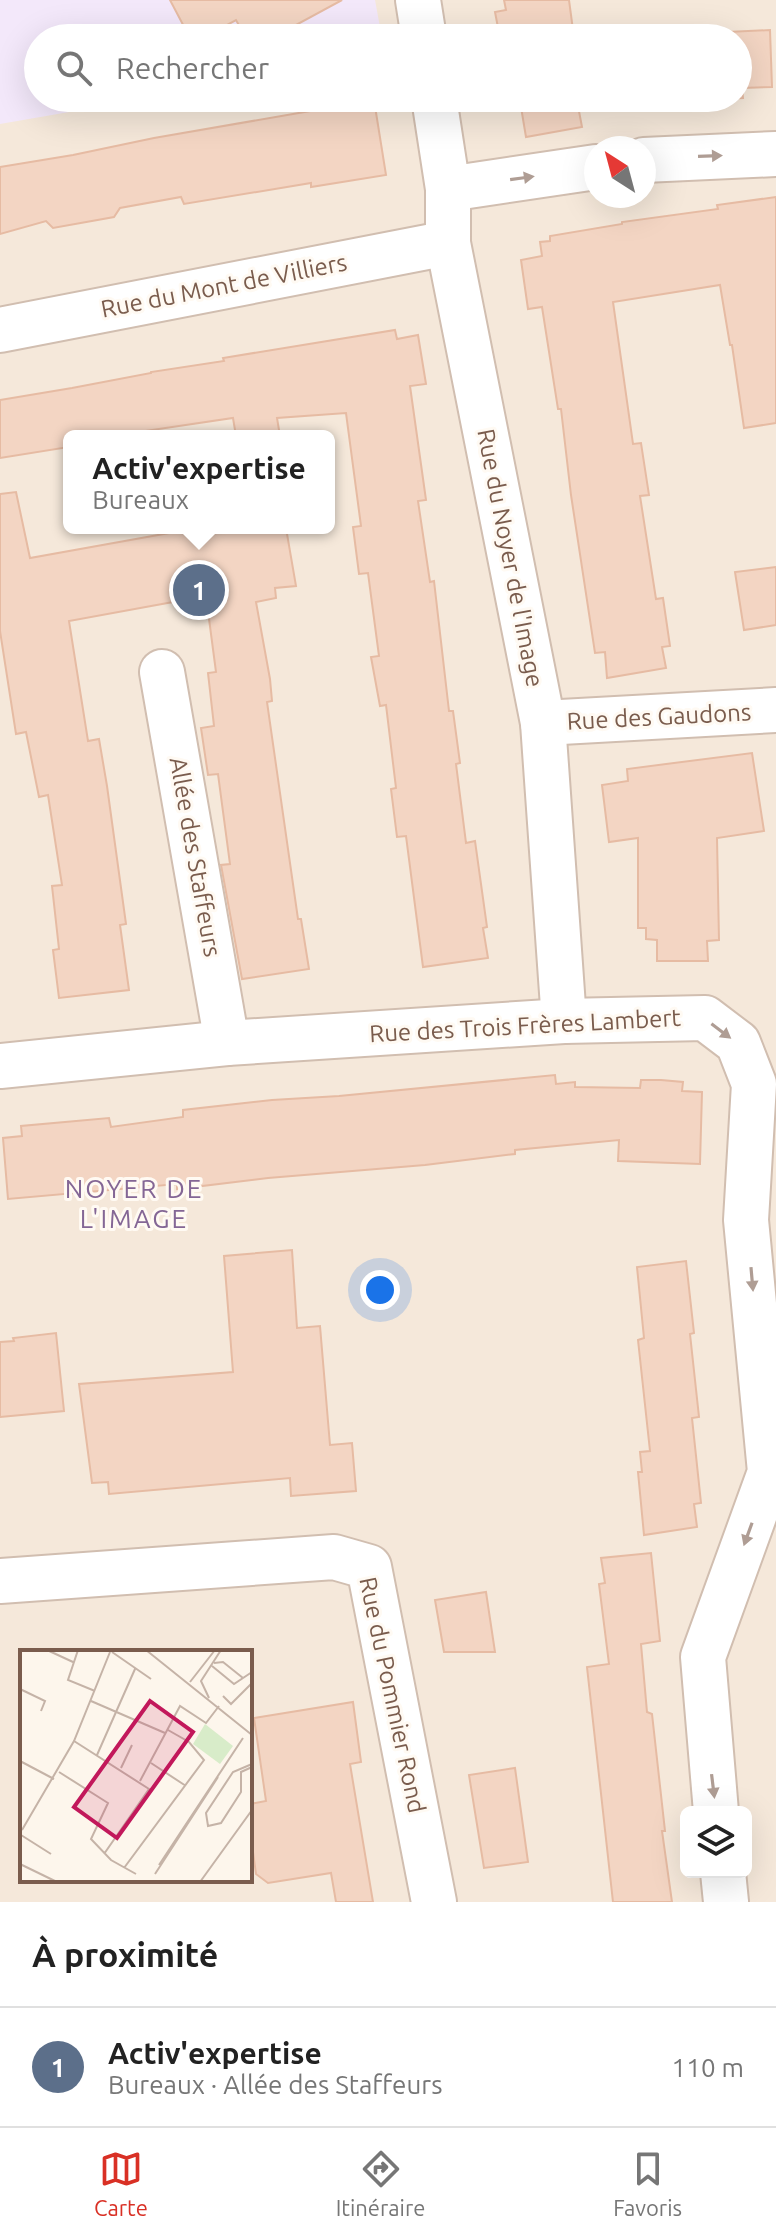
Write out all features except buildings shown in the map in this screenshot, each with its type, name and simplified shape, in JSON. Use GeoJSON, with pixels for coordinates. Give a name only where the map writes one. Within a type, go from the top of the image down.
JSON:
{"type":"FeatureCollection","features":[{"type":"Feature","properties":{"kind":"street"},"geometry":{"type":"LineString","coordinates":[[418,0],[422,24]]}},
{"type":"Feature","properties":{"kind":"street","name":"Rue du Noyer de l'Image"},"geometry":{"type":"LineString","coordinates":[[436,112],[448,189],[448,243],[543,723],[564,1021]]}},
{"type":"Feature","properties":{"kind":"street"},"geometry":{"type":"LineString","coordinates":[[656,159],[776,154]]}},
{"type":"Feature","properties":{"kind":"street"},"geometry":{"type":"LineString","coordinates":[[448,189],[584,169]]}},
{"type":"Feature","properties":{"kind":"street","name":"Rue du Mont de Villiers"},"geometry":{"type":"LineString","coordinates":[[0,330],[448,243]]}},
{"type":"Feature","properties":{"kind":"street","name":"Allée des Staffeurs"},"geometry":{"type":"LineString","coordinates":[[162,672],[227,1043]]}},
{"type":"Feature","properties":{"kind":"street","name":"Rue des Gaudons"},"geometry":{"type":"LineString","coordinates":[[543,723],[776,710]]}},
{"type":"Feature","properties":{"kind":"street","name":"Rue des Trois Frères Lambert"},"geometry":{"type":"LineString","coordinates":[[0,1066],[227,1043],[564,1021],[705,1018],[738,1043],[754,1084],[746,1220],[770,1472],[703,1657],[715,1806]]}},
{"type":"Feature","properties":{"kind":"street","name":"Rue du Pommier Rond"},"geometry":{"type":"LineString","coordinates":[[0,1581],[334,1557],[369,1567],[434,1902]]}},
{"type":"Feature","properties":{"kind":"street"},"geometry":{"type":"LineString","coordinates":[[724,1878],[726,1902]]}},
{"type":"Feature","properties":{"kind":"shaded area"},"geometry":{"type":"Polygon","coordinates":[[[0,0],[776,0],[776,1902],[0,1902],[0,0]]]}},
{"type":"Feature","properties":{"kind":"shaded area"},"geometry":{"type":"Polygon","coordinates":[[[0,0],[375,0],[379,24],[24,24],[24,112],[69,112],[0,124],[0,0]]]}},
{"type":"Feature","properties":{"kind":"place","name":"Activ'expertise"},"geometry":{"type":"Point","coordinates":[199,590]}},
{"type":"Feature","properties":{"kind":"district","name":"NOYER DE L'IMAGE"},"geometry":{"type":"Point","coordinates":[134,1204]}}]}
